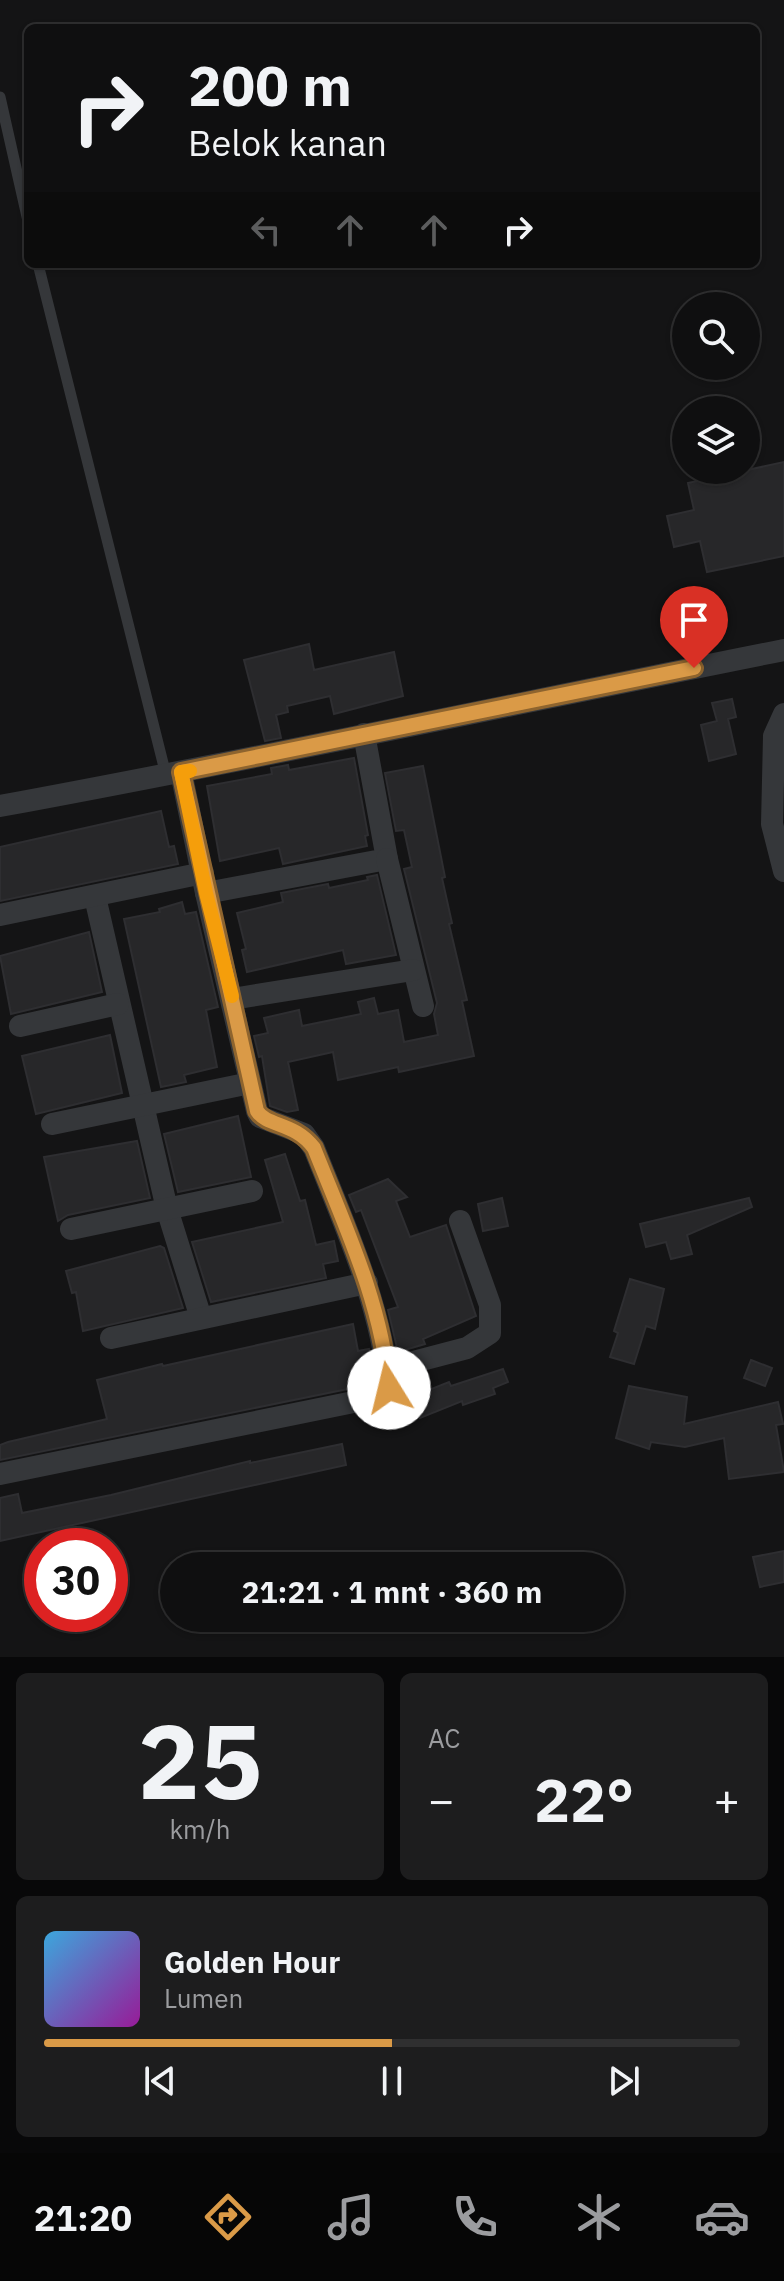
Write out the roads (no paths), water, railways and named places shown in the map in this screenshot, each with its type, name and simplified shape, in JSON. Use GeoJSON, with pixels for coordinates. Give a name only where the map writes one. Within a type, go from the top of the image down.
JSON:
{"type":"FeatureCollection","features":[{"type":"Feature","properties":{"kind":"street"},"geometry":{"type":"LineString","coordinates":[[0,806],[174,774],[784,650]]}},
{"type":"Feature","properties":{"kind":"street"},"geometry":{"type":"LineString","coordinates":[[784,714],[774,736],[772,824],[784,871]]}},
{"type":"Feature","properties":{"kind":"street"},"geometry":{"type":"LineString","coordinates":[[364,734],[387,859],[423,1006]]}},
{"type":"Feature","properties":{"kind":"street"},"geometry":{"type":"LineString","coordinates":[[0,1474],[378,1397],[389,1388],[367,1283],[314,1148],[304,1134],[260,1117],[204,883],[174,774]]}},
{"type":"Feature","properties":{"kind":"street"},"geometry":{"type":"LineString","coordinates":[[0,915],[95,897],[387,859]]}},
{"type":"Feature","properties":{"kind":"street"},"geometry":{"type":"LineString","coordinates":[[95,897],[167,1209],[201,1318]]}},
{"type":"Feature","properties":{"kind":"street"},"geometry":{"type":"LineString","coordinates":[[232,999],[413,970]]}},
{"type":"Feature","properties":{"kind":"street"},"geometry":{"type":"LineString","coordinates":[[20,1026],[118,1004]]}},
{"type":"Feature","properties":{"kind":"street"},"geometry":{"type":"LineString","coordinates":[[52,1124],[250,1083]]}},
{"type":"Feature","properties":{"kind":"street"},"geometry":{"type":"LineString","coordinates":[[71,1229],[252,1191]]}},
{"type":"Feature","properties":{"kind":"street"},"geometry":{"type":"LineString","coordinates":[[387,1369],[467,1348],[490,1333],[490,1305],[460,1221]]}},
{"type":"Feature","properties":{"kind":"street"},"geometry":{"type":"LineString","coordinates":[[111,1338],[367,1283]]}},
{"type":"Feature","properties":{"kind":"lane"},"geometry":{"type":"LineString","coordinates":[[0,97],[24,203]]}},
{"type":"Feature","properties":{"kind":"lane"},"geometry":{"type":"LineString","coordinates":[[39,268],[174,774]]}}]}
